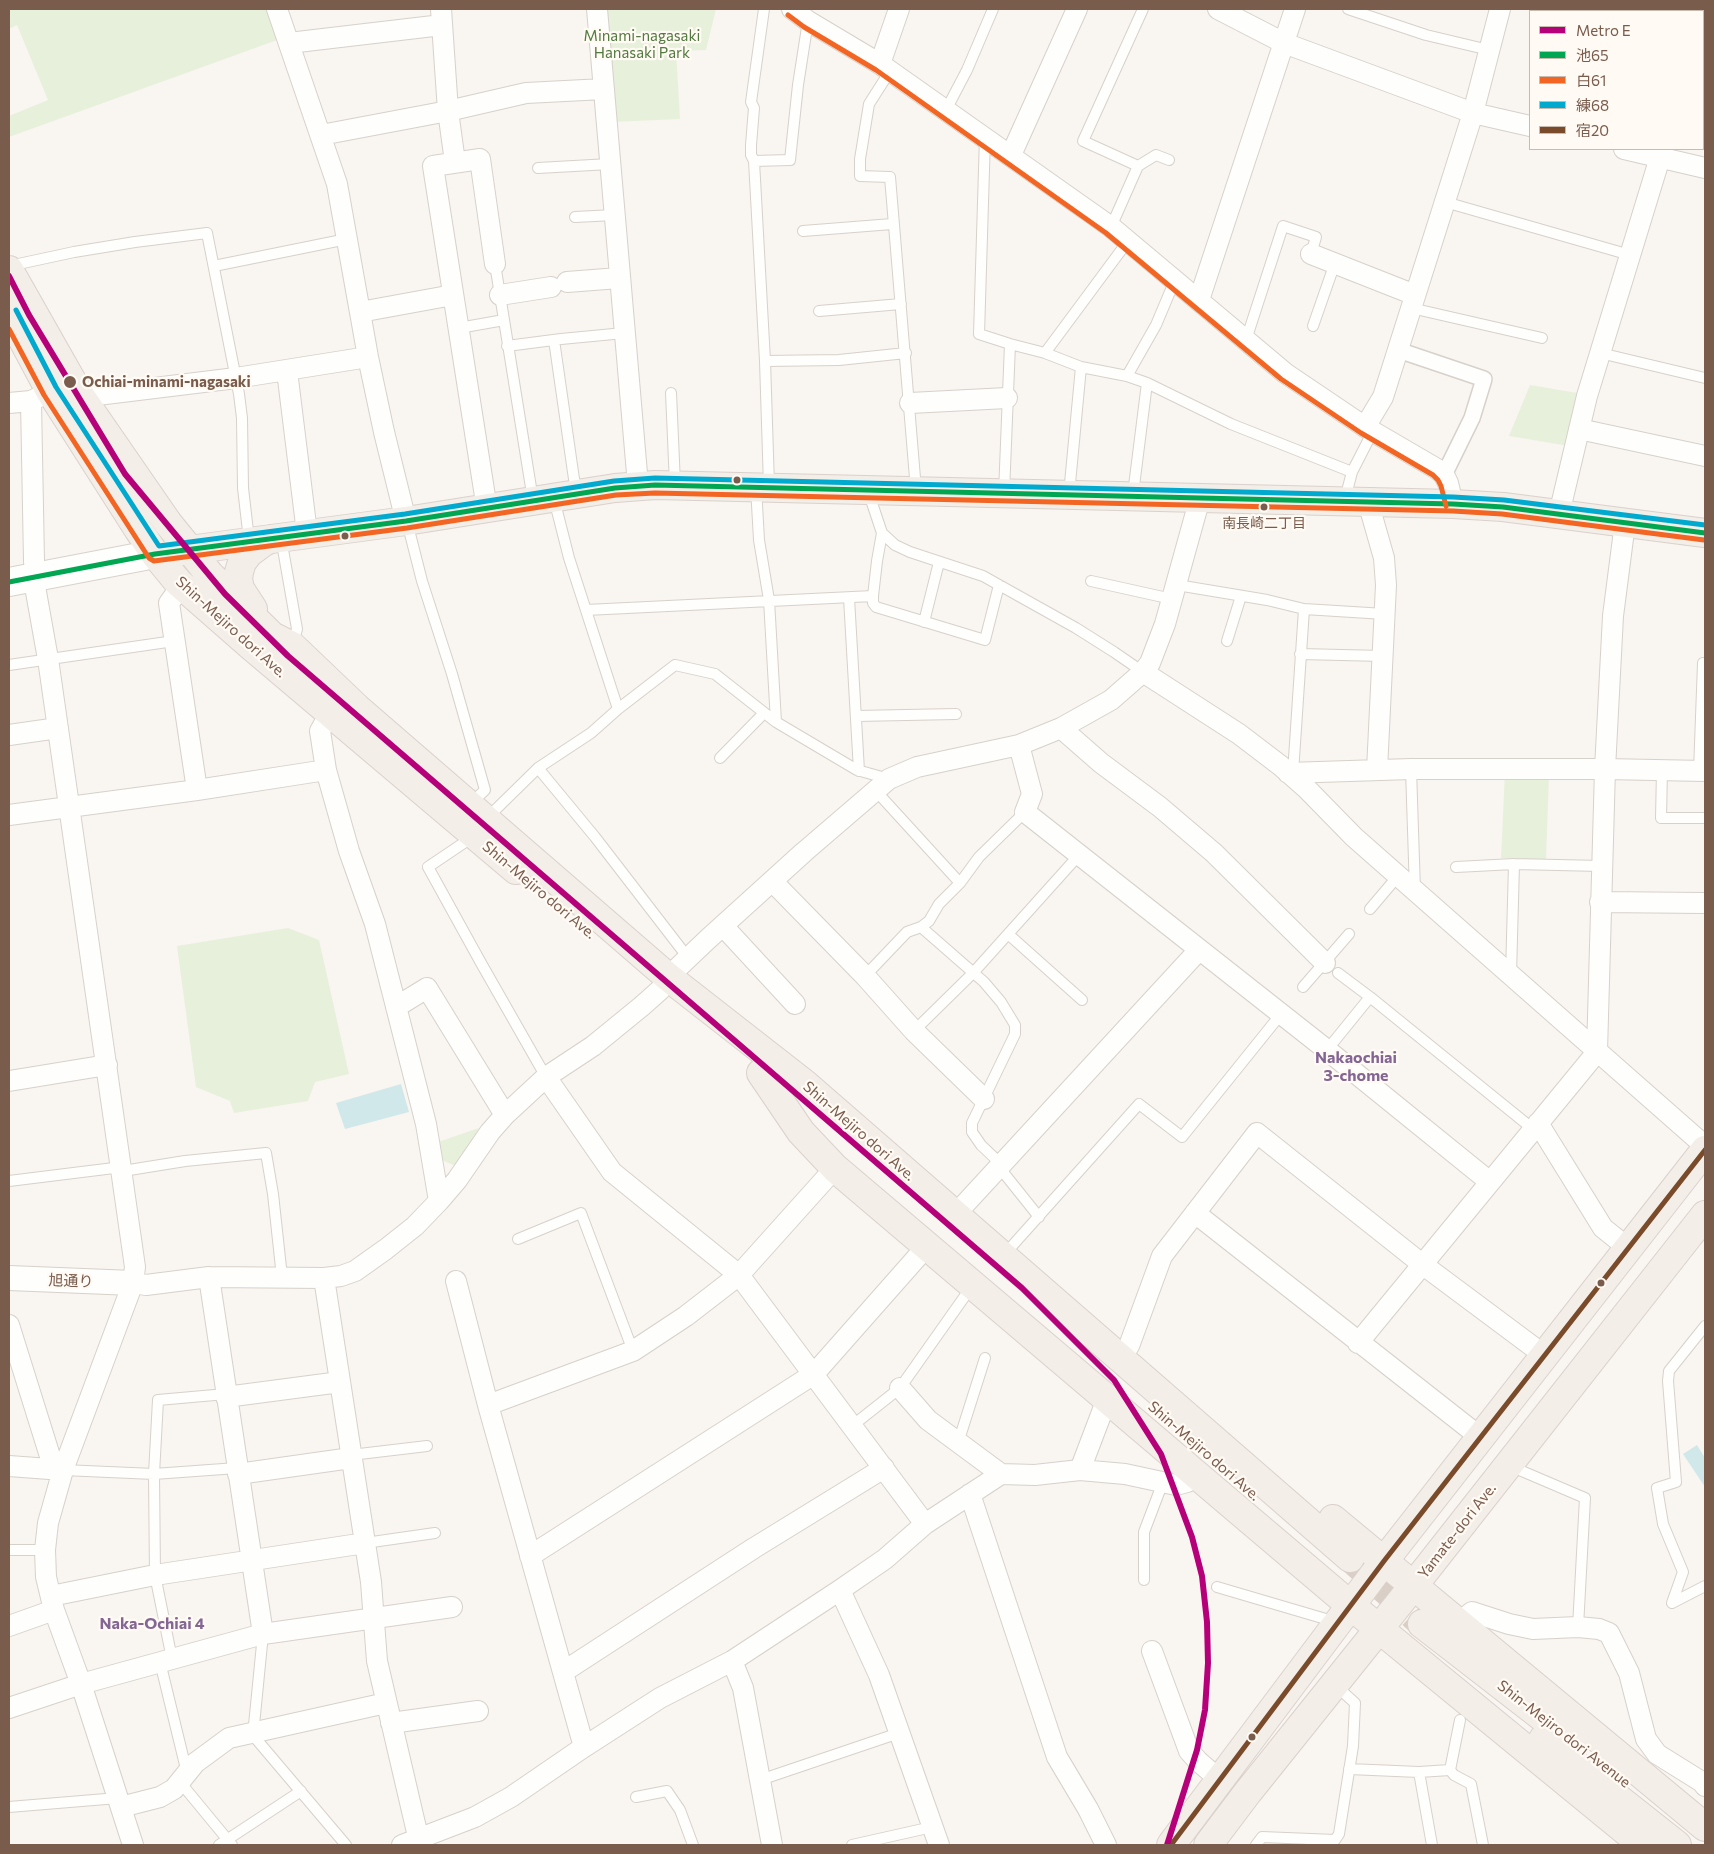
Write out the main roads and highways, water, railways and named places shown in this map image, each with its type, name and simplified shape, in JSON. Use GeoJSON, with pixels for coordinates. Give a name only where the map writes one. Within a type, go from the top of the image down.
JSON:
{"type":"FeatureCollection","features":[{"type":"Feature","properties":{"kind":"main road","name":"Shin-Mejiro dori Ave."},"geometry":{"type":"LineString","coordinates":[[9,270],[81,397],[168,524],[210,575],[477,820],[585,929],[664,983],[805,1084],[1345,1564],[1139,1394],[908,1194],[762,1073],[664,983]]}},
{"type":"Feature","properties":{"kind":"main road","name":"Shin-Mejiro dori Ave."},"geometry":{"type":"LineString","coordinates":[[9,314],[41,396],[155,554],[182,585],[330,713],[477,820]]}},
{"type":"Feature","properties":{"kind":"main road"},"geometry":{"type":"LineString","coordinates":[[22,580],[155,554],[406,521],[638,485],[1453,504],[1503,507],[1705,533]]}},
{"type":"Feature","properties":{"kind":"main road"},"geometry":{"type":"LineString","coordinates":[[278,537],[264,542],[249,553],[242,562],[238,579],[240,589],[247,601],[282,641]]}},
{"type":"Feature","properties":{"kind":"main road"},"geometry":{"type":"LineString","coordinates":[[762,1073],[801,1132],[835,1168],[1196,1475],[1344,1614],[1378,1628],[1643,1845]]}},
{"type":"Feature","properties":{"kind":"main road"},"geometry":{"type":"LineString","coordinates":[[805,1084],[844,1105],[964,1205],[1264,1462],[1384,1561],[1414,1585],[1466,1617],[1705,1827]]}},
{"type":"Feature","properties":{"kind":"main road"},"geometry":{"type":"LineString","coordinates":[[1171,1845],[1384,1561],[1705,1150]]}},
{"type":"Feature","properties":{"kind":"main road","name":"Yamate-dori Ave."},"geometry":{"type":"LineString","coordinates":[[1208,1845],[1705,1215]]}},
{"type":"Feature","properties":{"kind":"main road","name":"Shin-Mejiro dori Avenue"},"geometry":{"type":"LineString","coordinates":[[1677,1845],[1417,1630],[1704,1845]]}},
{"type":"Feature","properties":{"kind":"water"},"geometry":{"type":"Polygon","coordinates":[[[401,1084],[409,1112],[345,1129],[336,1103],[401,1084]]]}},
{"type":"Feature","properties":{"kind":"water"},"geometry":{"type":"Polygon","coordinates":[[[1697,1445],[1705,1458],[1705,1487],[1683,1454],[1697,1445]]]}},
{"type":"Feature","properties":{"kind":"tunnel"},"geometry":{"type":"LineString","coordinates":[[1350,1558],[1422,1624]]}},
{"type":"Feature","properties":{"kind":"metro line","name":"E"},"geometry":{"type":"LineString","coordinates":[[9,276],[29,315],[125,474],[225,594],[288,656],[1022,1288],[1114,1380],[1161,1454],[1192,1537],[1202,1576],[1207,1622],[1208,1663],[1205,1710],[1197,1750],[1167,1845]]}},
{"type":"Feature","properties":{"kind":"place","name":"Ochiai-minami-nagasaki"},"geometry":{"type":"Point","coordinates":[70,382]}},
{"type":"Feature","properties":{"kind":"place","name":"南長崎二丁目"},"geometry":{"type":"Point","coordinates":[1264,507]}},
{"type":"Feature","properties":{"kind":"district","name":"Nakaochiai 3-chome"},"geometry":{"type":"Point","coordinates":[1356,1067]}},
{"type":"Feature","properties":{"kind":"district","name":"Naka-Ochiai 4"},"geometry":{"type":"Point","coordinates":[152,1624]}},
{"type":"Feature","properties":{"kind":"park label","name":"Minami-nagasaki Hanasaki Park"},"geometry":{"type":"Point","coordinates":[642,44]}}]}
